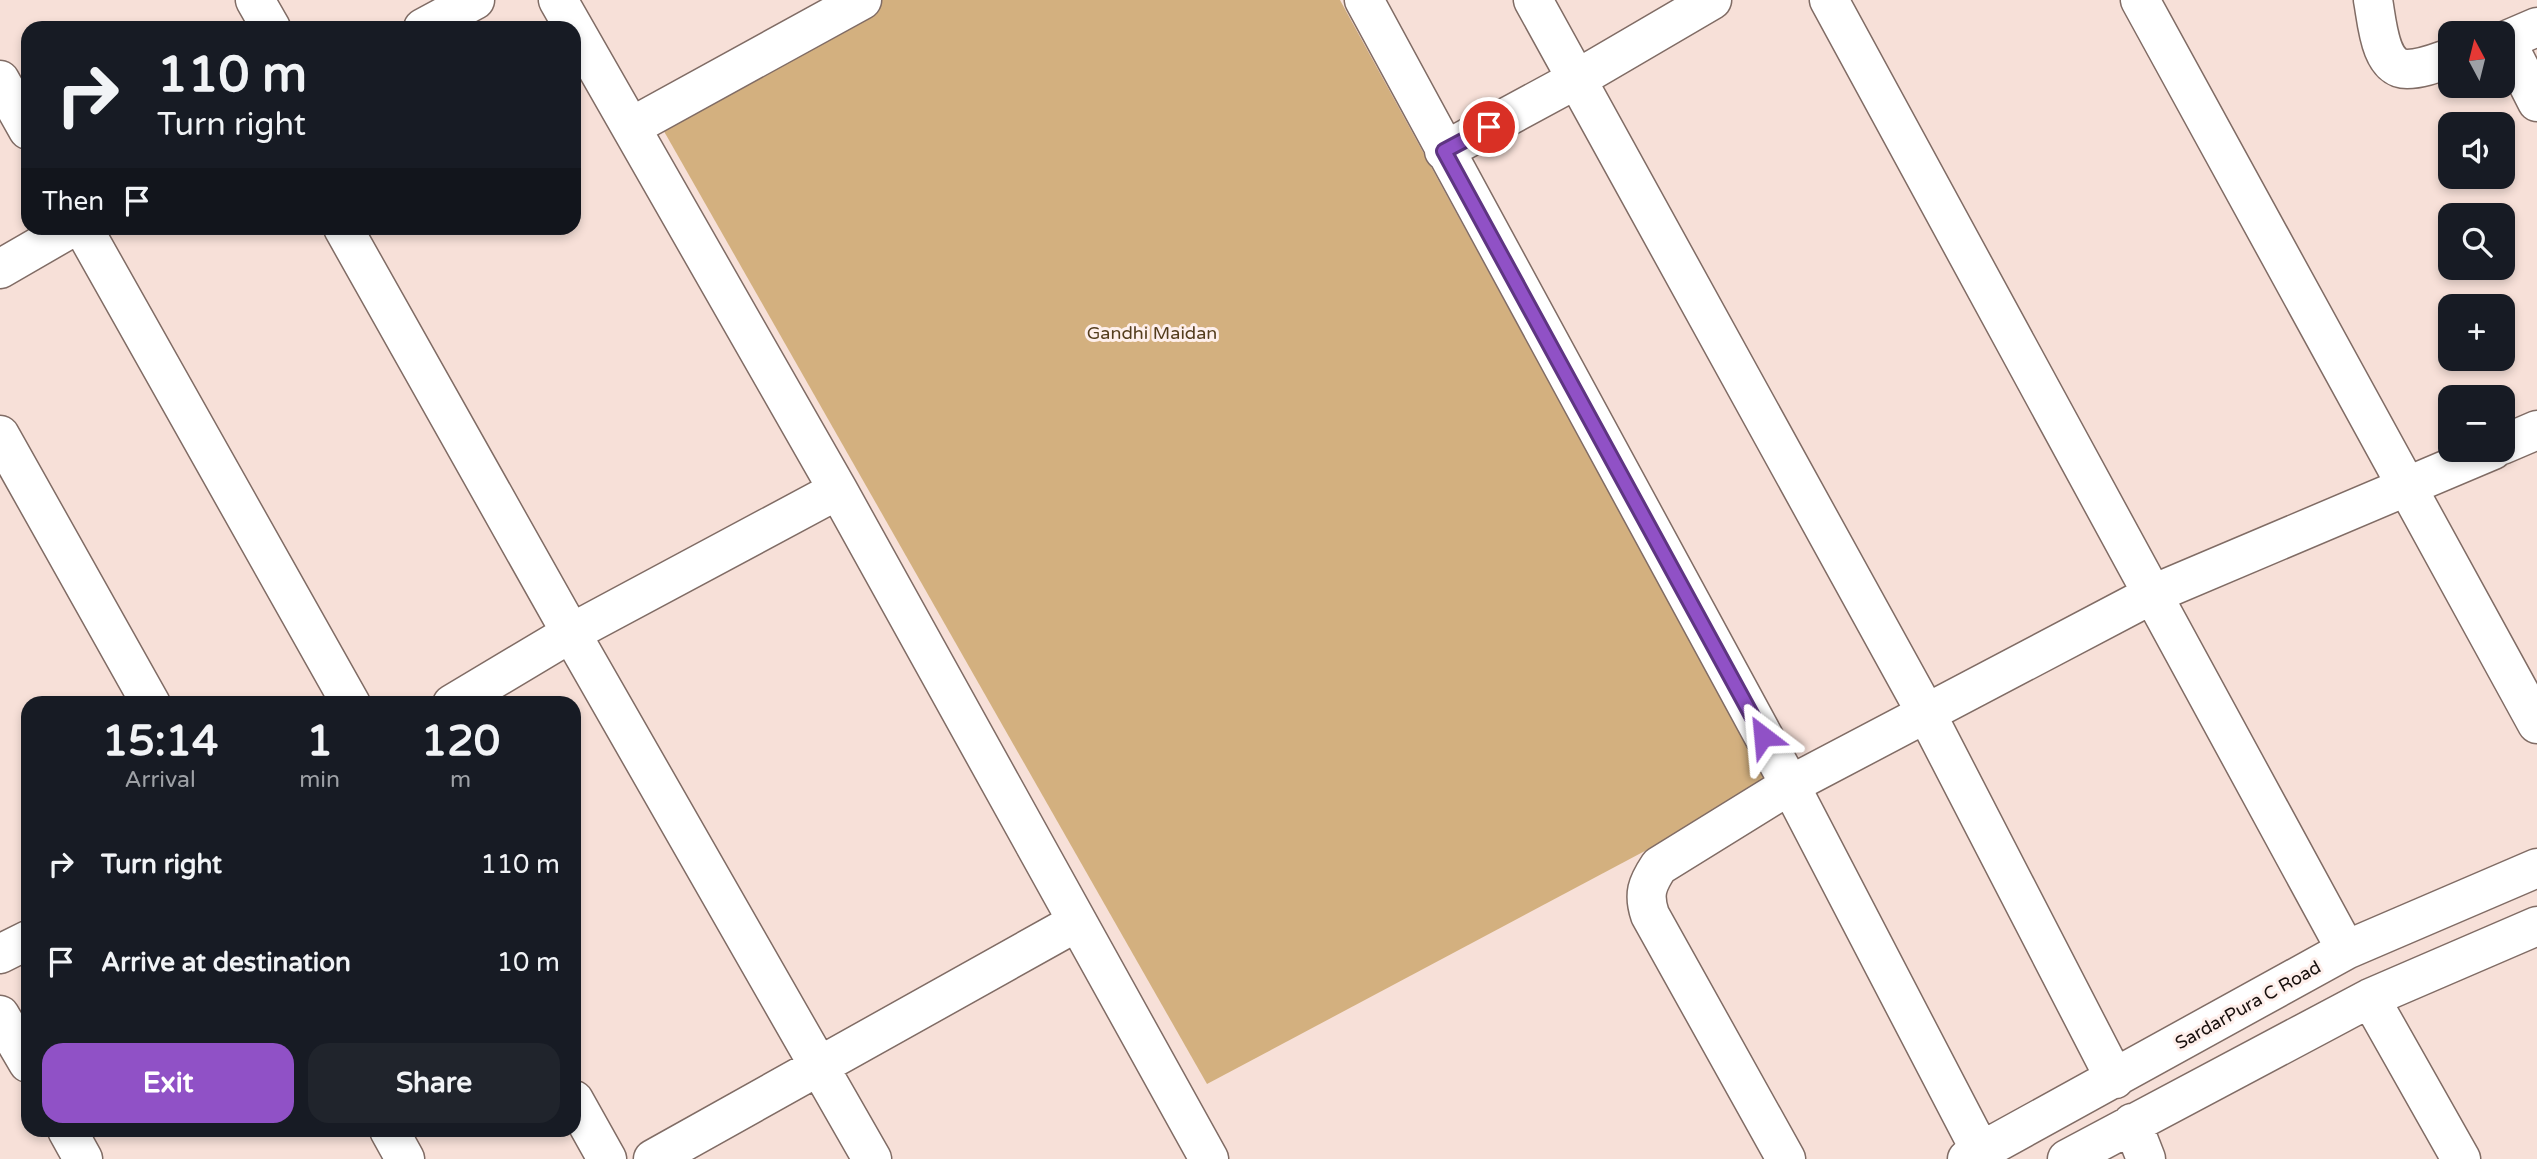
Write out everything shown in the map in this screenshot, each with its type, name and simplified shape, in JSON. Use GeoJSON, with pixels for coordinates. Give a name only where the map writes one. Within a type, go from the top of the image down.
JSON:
{"type":"FeatureCollection","features":[{"type":"Feature","properties":{"kind":"street"},"geometry":{"type":"LineString","coordinates":[[255,0],[267,21]]}},
{"type":"Feature","properties":{"kind":"street"},"geometry":{"type":"LineString","coordinates":[[437,21],[475,0]]}},
{"type":"Feature","properties":{"kind":"street"},"geometry":{"type":"LineString","coordinates":[[558,0],[570,21]]}},
{"type":"Feature","properties":{"kind":"street"},"geometry":{"type":"LineString","coordinates":[[631,127],[862,0]]}},
{"type":"Feature","properties":{"kind":"street"},"geometry":{"type":"LineString","coordinates":[[1364,0],[1790,785],[1974,1155]]}},
{"type":"Feature","properties":{"kind":"street"},"geometry":{"type":"LineString","coordinates":[[1533,0],[1926,713],[2115,1079]]}},
{"type":"Feature","properties":{"kind":"street"},"geometry":{"type":"LineString","coordinates":[[1444,151],[1577,79],[1712,0]]}},
{"type":"Feature","properties":{"kind":"street"},"geometry":{"type":"LineString","coordinates":[[1829,0],[2346,950]]}},
{"type":"Feature","properties":{"kind":"street"},"geometry":{"type":"LineString","coordinates":[[2140,0],[2537,724]]}},
{"type":"Feature","properties":{"kind":"street"},"geometry":{"type":"LineString","coordinates":[[2373,0],[2382,43],[2393,65],[2403,69],[2418,68],[2438,62]]}},
{"type":"Feature","properties":{"kind":"street"},"geometry":{"type":"LineString","coordinates":[[2515,37],[2537,102]]}},
{"type":"Feature","properties":{"kind":"street"},"geometry":{"type":"LineString","coordinates":[[581,40],[838,490],[1209,1159]]}},
{"type":"Feature","properties":{"kind":"street"},"geometry":{"type":"LineString","coordinates":[[0,80],[21,118]]}},
{"type":"Feature","properties":{"kind":"street"},"geometry":{"type":"LineString","coordinates":[[0,269],[59,235]]}},
{"type":"Feature","properties":{"kind":"street"},"geometry":{"type":"LineString","coordinates":[[87,235],[346,696]]}},
{"type":"Feature","properties":{"kind":"street"},"geometry":{"type":"LineString","coordinates":[[348,235],[571,633],[872,1159]]}},
{"type":"Feature","properties":{"kind":"street"},"geometry":{"type":"LineString","coordinates":[[2515,440],[2537,430]]}},
{"type":"Feature","properties":{"kind":"street"},"geometry":{"type":"LineString","coordinates":[[0,435],[147,696]]}},
{"type":"Feature","properties":{"kind":"street"},"geometry":{"type":"LineString","coordinates":[[1786,1159],[1656,928],[1645,900],[1647,883],[1659,866],[1790,785],[2153,594],[2466,462]]}},
{"type":"Feature","properties":{"kind":"street"},"geometry":{"type":"LineString","coordinates":[[465,696],[571,633],[838,490]]}},
{"type":"Feature","properties":{"kind":"street","name":"SardarPura C Road"},"geometry":{"type":"LineString","coordinates":[[1974,1155],[2346,950],[2537,868]]}},
{"type":"Feature","properties":{"kind":"street"},"geometry":{"type":"LineString","coordinates":[[653,1159],[1077,922]]}},
{"type":"Feature","properties":{"kind":"street"},"geometry":{"type":"LineString","coordinates":[[2067,1159],[2132,1122],[2370,998],[2537,926]]}},
{"type":"Feature","properties":{"kind":"street"},"geometry":{"type":"LineString","coordinates":[[0,954],[21,944]]}},
{"type":"Feature","properties":{"kind":"street"},"geometry":{"type":"LineString","coordinates":[[2370,998],[2461,1159]]}},
{"type":"Feature","properties":{"kind":"street"},"geometry":{"type":"LineString","coordinates":[[0,1015],[21,1051]]}},
{"type":"Feature","properties":{"kind":"street"},"geometry":{"type":"LineString","coordinates":[[581,1113],[607,1159]]}},
{"type":"Feature","properties":{"kind":"street"},"geometry":{"type":"LineString","coordinates":[[2132,1122],[2146,1159]]}},
{"type":"Feature","properties":{"kind":"street"},"geometry":{"type":"LineString","coordinates":[[71,1137],[83,1159]]}},
{"type":"Feature","properties":{"kind":"street"},"geometry":{"type":"LineString","coordinates":[[393,1137],[405,1159]]}},
{"type":"Feature","properties":{"kind":"green space","name":"Gandhi Maidan"},"geometry":{"type":"Polygon","coordinates":[[[829,0],[1340,0],[1769,785],[1207,1084],[645,98],[829,0]]]}},
{"type":"Feature","properties":{"kind":"route"},"geometry":{"type":"LineString","coordinates":[[1489,127],[1444,151],[1763,736]]}}]}
